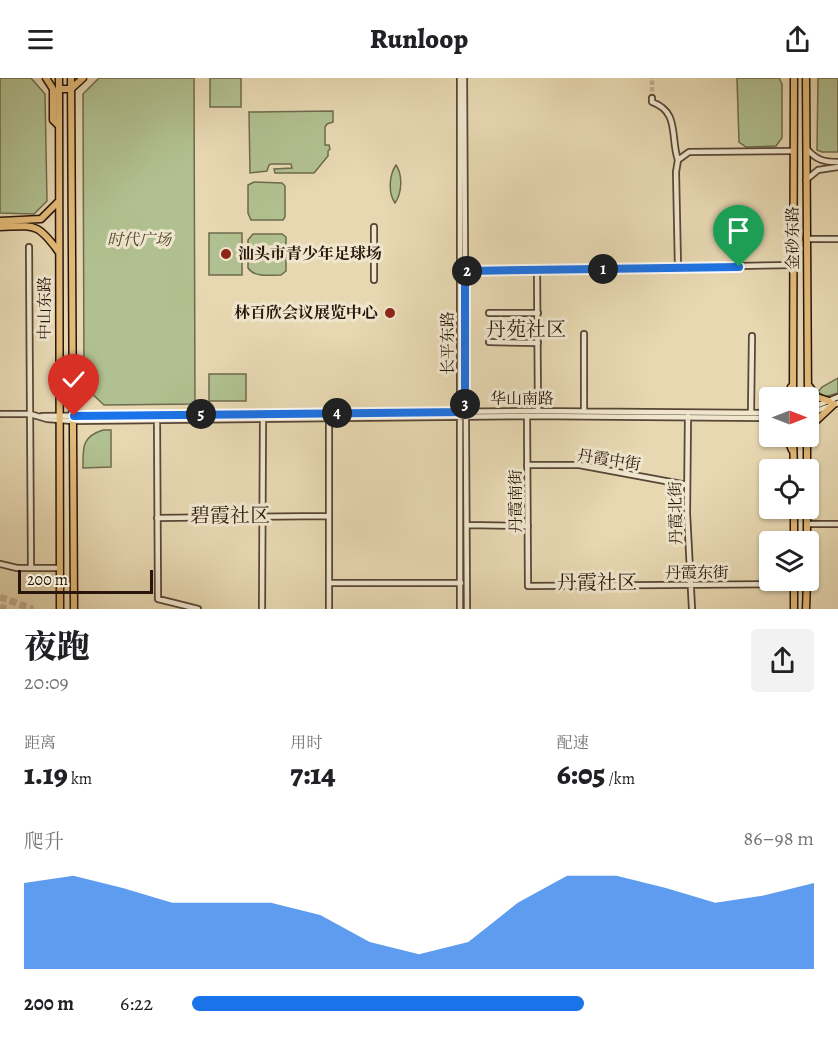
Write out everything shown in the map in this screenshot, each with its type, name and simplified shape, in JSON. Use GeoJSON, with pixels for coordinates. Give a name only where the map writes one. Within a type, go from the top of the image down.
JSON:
{"type":"FeatureCollection","features":[{"type":"Feature","properties":{"kind":"main road"},"geometry":{"type":"LineString","coordinates":[[46,78],[53,89],[53,120],[59,126]]}},
{"type":"Feature","properties":{"kind":"main road","name":"中山东路"},"geometry":{"type":"LineString","coordinates":[[59,78],[60,609]]}},
{"type":"Feature","properties":{"kind":"main road","name":"中山东路"},"geometry":{"type":"LineString","coordinates":[[71,78],[74,609]]}},
{"type":"Feature","properties":{"kind":"main road"},"geometry":{"type":"LineString","coordinates":[[59,89],[71,89],[83,78]]}},
{"type":"Feature","properties":{"kind":"main road"},"geometry":{"type":"LineString","coordinates":[[788,78],[794,93]]}},
{"type":"Feature","properties":{"kind":"main road","name":"金砂东路"},"geometry":{"type":"LineString","coordinates":[[794,78],[794,387]]}},
{"type":"Feature","properties":{"kind":"main road","name":"金砂东路"},"geometry":{"type":"LineString","coordinates":[[808,78],[806,89],[808,385]]}},
{"type":"Feature","properties":{"kind":"main road"},"geometry":{"type":"LineString","coordinates":[[0,227],[34,224],[58,202]]}},
{"type":"Feature","properties":{"kind":"main road"},"geometry":{"type":"LineString","coordinates":[[0,221],[34,224],[46,234],[59,252]]}},
{"type":"Feature","properties":{"kind":"main road"},"geometry":{"type":"LineString","coordinates":[[791,387],[794,380]]}},
{"type":"Feature","properties":{"kind":"main road"},"geometry":{"type":"LineString","coordinates":[[808,385],[817,397],[834,403],[819,418]]}},
{"type":"Feature","properties":{"kind":"main road"},"geometry":{"type":"LineString","coordinates":[[790,447],[794,457]]}},
{"type":"Feature","properties":{"kind":"main road"},"geometry":{"type":"LineString","coordinates":[[794,447],[794,457]]}},
{"type":"Feature","properties":{"kind":"main road"},"geometry":{"type":"LineString","coordinates":[[807,519],[807,531]]}},
{"type":"Feature","properties":{"kind":"main road"},"geometry":{"type":"LineString","coordinates":[[794,591],[794,609]]}},
{"type":"Feature","properties":{"kind":"main road"},"geometry":{"type":"LineString","coordinates":[[807,591],[807,609]]}},
{"type":"Feature","properties":{"kind":"street","name":"长平东路"},"geometry":{"type":"LineString","coordinates":[[460,78],[463,583],[467,609]]}},
{"type":"Feature","properties":{"kind":"street","name":"长平东路"},"geometry":{"type":"LineString","coordinates":[[460,609],[466,525],[462,414],[465,271],[464,78]]}},
{"type":"Feature","properties":{"kind":"street"},"geometry":{"type":"LineString","coordinates":[[652,98],[652,102],[663,106],[673,123],[678,160],[676,172],[678,267]]}},
{"type":"Feature","properties":{"kind":"street"},"geometry":{"type":"LineString","coordinates":[[806,148],[814,158],[838,162]]}},
{"type":"Feature","properties":{"kind":"street"},"geometry":{"type":"LineString","coordinates":[[678,160],[689,152],[794,151]]}},
{"type":"Feature","properties":{"kind":"street"},"geometry":{"type":"LineString","coordinates":[[806,180],[818,170],[838,167]]}},
{"type":"Feature","properties":{"kind":"street"},"geometry":{"type":"LineString","coordinates":[[374,227],[374,280]]}},
{"type":"Feature","properties":{"kind":"street"},"geometry":{"type":"LineString","coordinates":[[806,239],[838,239]]}},
{"type":"Feature","properties":{"kind":"street"},"geometry":{"type":"LineString","coordinates":[[29,247],[32,568]]}},
{"type":"Feature","properties":{"kind":"street"},"geometry":{"type":"LineString","coordinates":[[465,271],[794,266]]}},
{"type":"Feature","properties":{"kind":"street"},"geometry":{"type":"LineString","coordinates":[[537,270],[538,411]]}},
{"type":"Feature","properties":{"kind":"street"},"geometry":{"type":"LineString","coordinates":[[489,313],[538,313]]}},
{"type":"Feature","properties":{"kind":"street"},"geometry":{"type":"LineString","coordinates":[[584,334],[584,411]]}},
{"type":"Feature","properties":{"kind":"street"},"geometry":{"type":"LineString","coordinates":[[751,413],[752,336]]}},
{"type":"Feature","properties":{"kind":"street"},"geometry":{"type":"LineString","coordinates":[[489,342],[538,343]]}},
{"type":"Feature","properties":{"kind":"street"},"geometry":{"type":"LineString","coordinates":[[819,409],[834,403],[838,397]]}},
{"type":"Feature","properties":{"kind":"street"},"geometry":{"type":"LineString","coordinates":[[819,406],[834,403]]}},
{"type":"Feature","properties":{"kind":"street","name":"华山南路"},"geometry":{"type":"LineString","coordinates":[[74,418],[263,418],[538,411],[759,413]]}},
{"type":"Feature","properties":{"kind":"street","name":"华山南路"},"geometry":{"type":"LineString","coordinates":[[0,414],[30,414],[59,419],[462,414],[759,418]]}},
{"type":"Feature","properties":{"kind":"street","name":"丹霞南街"},"geometry":{"type":"LineString","coordinates":[[527,416],[528,586]]}},
{"type":"Feature","properties":{"kind":"street"},"geometry":{"type":"LineString","coordinates":[[329,417],[329,609]]}},
{"type":"Feature","properties":{"kind":"street","name":"丹霞北街"},"geometry":{"type":"LineString","coordinates":[[688,417],[687,485],[692,609]]}},
{"type":"Feature","properties":{"kind":"street"},"geometry":{"type":"LineString","coordinates":[[262,609],[263,418]]}},
{"type":"Feature","properties":{"kind":"street"},"geometry":{"type":"LineString","coordinates":[[157,419],[158,599],[198,609]]}},
{"type":"Feature","properties":{"kind":"street","name":"丹霞中街"},"geometry":{"type":"LineString","coordinates":[[527,465],[579,465],[687,485]]}},
{"type":"Feature","properties":{"kind":"street"},"geometry":{"type":"LineString","coordinates":[[158,518],[329,516]]}},
{"type":"Feature","properties":{"kind":"street"},"geometry":{"type":"LineString","coordinates":[[807,524],[838,524]]}},
{"type":"Feature","properties":{"kind":"street"},"geometry":{"type":"LineString","coordinates":[[466,525],[528,526]]}},
{"type":"Feature","properties":{"kind":"street"},"geometry":{"type":"LineString","coordinates":[[0,564],[17,568],[60,568]]}},
{"type":"Feature","properties":{"kind":"street"},"geometry":{"type":"LineString","coordinates":[[329,583],[463,583]]}},
{"type":"Feature","properties":{"kind":"street","name":"丹霞东街"},"geometry":{"type":"LineString","coordinates":[[528,586],[759,583]]}},
{"type":"Feature","properties":{"kind":"green space"},"geometry":{"type":"Polygon","coordinates":[[[0,78],[31,78],[45,94],[47,201],[34,214],[0,213],[0,78]]]}},
{"type":"Feature","properties":{"kind":"green space","name":"时代广场"},"geometry":{"type":"Polygon","coordinates":[[[99,78],[194,78],[195,404],[104,405],[84,386],[83,94],[99,78]]]}},
{"type":"Feature","properties":{"kind":"green space"},"geometry":{"type":"Polygon","coordinates":[[[210,78],[241,78],[241,107],[210,107],[210,78]]]}},
{"type":"Feature","properties":{"kind":"green space"},"geometry":{"type":"Polygon","coordinates":[[[737,78],[779,78],[782,84],[782,138],[776,146],[746,147],[739,142],[737,78]]]}},
{"type":"Feature","properties":{"kind":"green space"},"geometry":{"type":"Polygon","coordinates":[[[818,78],[838,78],[838,152],[817,150],[818,78]]]}},
{"type":"Feature","properties":{"kind":"green space"},"geometry":{"type":"Polygon","coordinates":[[[333,111],[333,122],[325,127],[325,145],[329,145],[330,149],[328,156],[314,173],[275,173],[274,169],[292,168],[291,164],[271,164],[267,171],[250,173],[249,112],[333,111]]]}},
{"type":"Feature","properties":{"kind":"green space"},"geometry":{"type":"Polygon","coordinates":[[[396,165],[401,184],[395,203],[390,184],[396,165]]]}},
{"type":"Feature","properties":{"kind":"green space"},"geometry":{"type":"Polygon","coordinates":[[[254,182],[282,183],[285,186],[285,217],[283,220],[251,220],[248,213],[248,185],[254,182]]]}},
{"type":"Feature","properties":{"kind":"green space","name":"汕头市青少年足球场"},"geometry":{"type":"Polygon","coordinates":[[[209,233],[242,233],[242,275],[209,275],[209,233]]]}},
{"type":"Feature","properties":{"kind":"green space"},"geometry":{"type":"Polygon","coordinates":[[[253,234],[282,234],[286,237],[286,271],[281,275],[259,275],[248,268],[248,240],[253,234]]]}},
{"type":"Feature","properties":{"kind":"green space"},"geometry":{"type":"Polygon","coordinates":[[[209,374],[246,374],[246,401],[209,401],[209,374]]]}},
{"type":"Feature","properties":{"kind":"green space"},"geometry":{"type":"Polygon","coordinates":[[[838,378],[838,393],[825,397],[819,393],[822,387],[838,378]]]}},
{"type":"Feature","properties":{"kind":"green space"},"geometry":{"type":"Polygon","coordinates":[[[103,430],[111,430],[111,467],[83,468],[87,440],[103,430]]]}},
{"type":"Feature","properties":{"kind":"tunnel"},"geometry":{"type":"LineString","coordinates":[[652,78],[652,98]]}},
{"type":"Feature","properties":{"kind":"tunnel"},"geometry":{"type":"LineString","coordinates":[[0,597],[33,609]]}},
{"type":"Feature","properties":{"kind":"tunnel"},"geometry":{"type":"LineString","coordinates":[[0,607],[6,609]]}},
{"type":"Feature","properties":{"kind":"place","name":"汕头市青少年足球场"},"geometry":{"type":"Point","coordinates":[226,254]}},
{"type":"Feature","properties":{"kind":"place","name":"林百欣会议展览中心"},"geometry":{"type":"Point","coordinates":[390,313]}},
{"type":"Feature","properties":{"kind":"district","name":"丹苑社区"},"geometry":{"type":"Point","coordinates":[526,329]}},
{"type":"Feature","properties":{"kind":"district","name":"碧霞社区"},"geometry":{"type":"Point","coordinates":[230,515]}},
{"type":"Feature","properties":{"kind":"district","name":"丹霞社区"},"geometry":{"type":"Point","coordinates":[597,582]}},
{"type":"Feature","properties":{"kind":"route"},"geometry":{"type":"LineString","coordinates":[[74,416],[465,412],[465,271],[739,267]]}}]}
